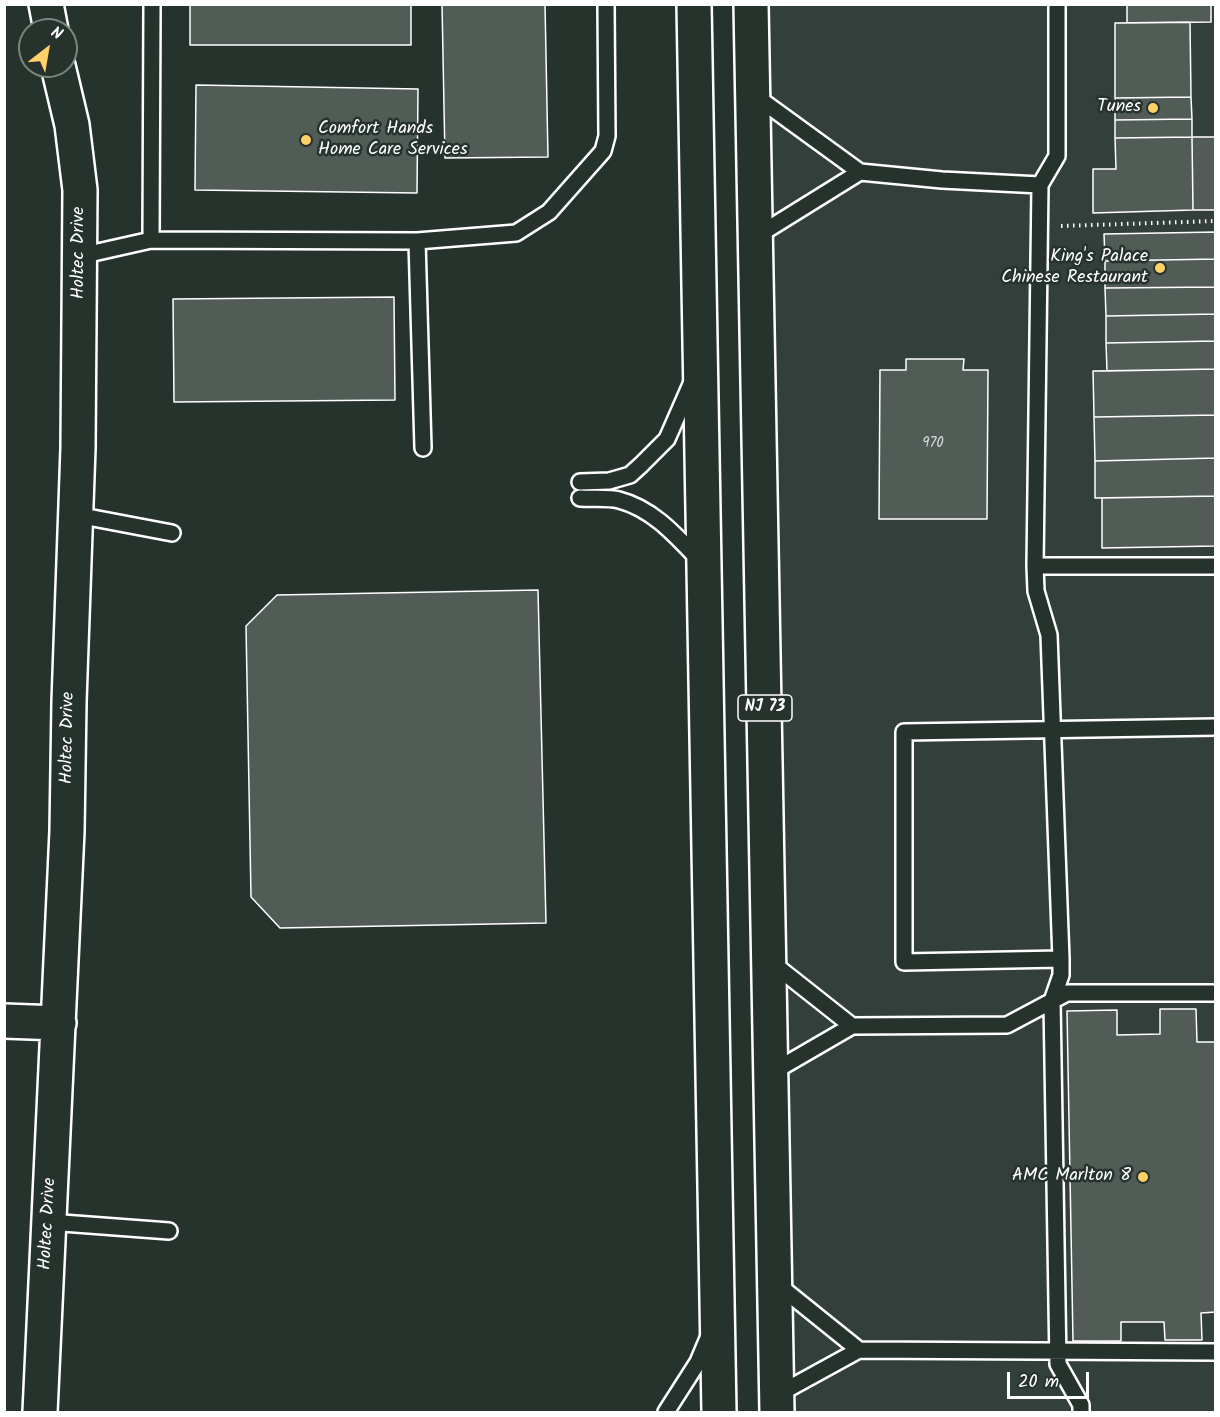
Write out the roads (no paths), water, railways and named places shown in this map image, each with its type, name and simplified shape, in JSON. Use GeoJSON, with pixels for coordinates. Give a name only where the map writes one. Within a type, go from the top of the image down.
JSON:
{"type":"FeatureCollection","features":[{"type":"Feature","properties":{"kind":"main road"},"geometry":{"type":"LineString","coordinates":[[694,4],[719,1413]]}},
{"type":"Feature","properties":{"kind":"main road","name":"NJ 73"},"geometry":{"type":"LineString","coordinates":[[752,4],[777,1404]]}},
{"type":"Feature","properties":{"kind":"main road","name":"Holtec Drive"},"geometry":{"type":"LineString","coordinates":[[40,1413],[68,831],[69,702],[77,515],[80,190],[72,125],[61,78]]}},
{"type":"Feature","properties":{"kind":"main road"},"geometry":{"type":"LineString","coordinates":[[4,1021],[59,1023]]}},
{"type":"Feature","properties":{"kind":"lane"},"geometry":{"type":"LineString","coordinates":[[151,240],[152,4]]}},
{"type":"Feature","properties":{"kind":"lane"},"geometry":{"type":"LineString","coordinates":[[80,256],[151,240],[417,241],[516,233],[549,212],[603,151],[607,136],[606,4]]}},
{"type":"Feature","properties":{"kind":"lane"},"geometry":{"type":"LineString","coordinates":[[1057,4],[1057,156],[1040,185],[1035,566],[1036,591],[1049,635],[1062,975],[1052,1001],[1058,1364],[1081,1405],[1081,1413]]}},
{"type":"Feature","properties":{"kind":"lane"},"geometry":{"type":"LineString","coordinates":[[754,95],[860,172],[942,180],[1040,185]]}},
{"type":"Feature","properties":{"kind":"lane"},"geometry":{"type":"LineString","coordinates":[[757,236],[860,172]]}},
{"type":"Feature","properties":{"kind":"lane"},"geometry":{"type":"LineString","coordinates":[[417,241],[423,448]]}},
{"type":"Feature","properties":{"kind":"lane"},"geometry":{"type":"LineString","coordinates":[[580,482],[609,481],[630,475],[656,451],[667,439],[700,359]]}},
{"type":"Feature","properties":{"kind":"lane"},"geometry":{"type":"LineString","coordinates":[[580,498],[618,500],[650,514],[670,530],[704,565]]}},
{"type":"Feature","properties":{"kind":"lane"},"geometry":{"type":"LineString","coordinates":[[77,515],[172,533]]}},
{"type":"Feature","properties":{"kind":"lane"},"geometry":{"type":"LineString","coordinates":[[1035,566],[1215,566]]}},
{"type":"Feature","properties":{"kind":"lane"},"geometry":{"type":"LineString","coordinates":[[1061,959],[904,962],[904,732],[1215,727]]}},
{"type":"Feature","properties":{"kind":"lane"},"geometry":{"type":"LineString","coordinates":[[769,961],[852,1026]]}},
{"type":"Feature","properties":{"kind":"lane"},"geometry":{"type":"LineString","coordinates":[[771,1073],[852,1026],[1007,1025],[1067,993],[1215,993]]}},
{"type":"Feature","properties":{"kind":"lane"},"geometry":{"type":"LineString","coordinates":[[49,1222],[169,1231]]}},
{"type":"Feature","properties":{"kind":"lane"},"geometry":{"type":"LineString","coordinates":[[775,1282],[859,1350]]}},
{"type":"Feature","properties":{"kind":"lane"},"geometry":{"type":"LineString","coordinates":[[666,1413],[698,1362],[717,1316]]}},
{"type":"Feature","properties":{"kind":"lane"},"geometry":{"type":"LineString","coordinates":[[777,1404],[859,1350],[1215,1352]]}},
{"type":"Feature","properties":{"kind":"place","name":"Tunes"},"geometry":{"type":"Point","coordinates":[1153,108]}},
{"type":"Feature","properties":{"kind":"place","name":"Comfort Hands Home Care Services"},"geometry":{"type":"Point","coordinates":[306,140]}},
{"type":"Feature","properties":{"kind":"place","name":"King's Palace Chinese Restaurant"},"geometry":{"type":"Point","coordinates":[1160,268]}},
{"type":"Feature","properties":{"kind":"place","name":"AMC Marlton 8"},"geometry":{"type":"Point","coordinates":[1143,1177]}}]}
